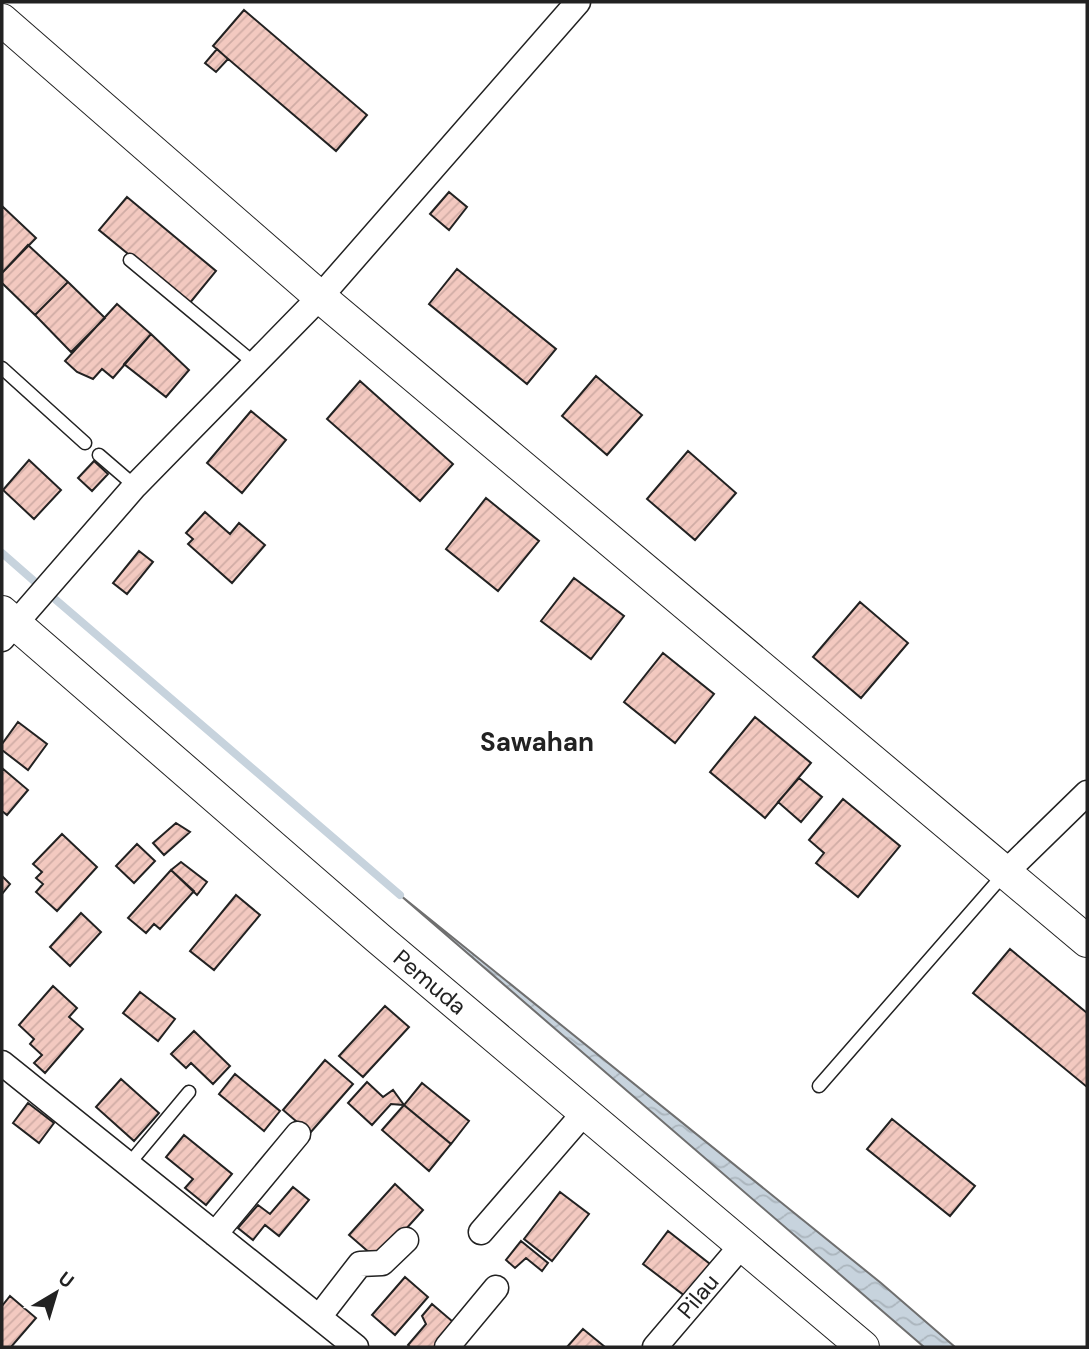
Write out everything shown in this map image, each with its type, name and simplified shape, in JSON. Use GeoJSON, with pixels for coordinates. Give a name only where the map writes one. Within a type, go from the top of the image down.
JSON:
{"type":"FeatureCollection","features":[{"type":"Feature","properties":{"kind":"street"},"geometry":{"type":"LineString","coordinates":[[6,625],[135,486],[320,297],[578,2]]}},
{"type":"Feature","properties":{"kind":"street"},"geometry":{"type":"LineString","coordinates":[[2,20],[320,297],[1007,871],[1087,941]]}},
{"type":"Feature","properties":{"kind":"street","name":"Pemuda"},"geometry":{"type":"LineString","coordinates":[[6,625],[863,1347]]}},
{"type":"Feature","properties":{"kind":"street"},"geometry":{"type":"LineString","coordinates":[[1007,871],[1087,793]]}},
{"type":"Feature","properties":{"kind":"street"},"geometry":{"type":"LineString","coordinates":[[2,1063],[356,1347]]}},
{"type":"Feature","properties":{"kind":"street"},"geometry":{"type":"LineString","coordinates":[[481,1232],[584,1112]]}},
{"type":"Feature","properties":{"kind":"street"},"geometry":{"type":"LineString","coordinates":[[215,1234],[298,1134]]}},
{"type":"Feature","properties":{"kind":"street"},"geometry":{"type":"LineString","coordinates":[[318,1318],[360,1264],[382,1263],[406,1240]]}},
{"type":"Feature","properties":{"kind":"street","name":"Pilau"},"geometry":{"type":"LineString","coordinates":[[655,1347],[742,1245]]}},
{"type":"Feature","properties":{"kind":"street"},"geometry":{"type":"LineString","coordinates":[[447,1347],[496,1288]]}},
{"type":"Feature","properties":{"kind":"lane"},"geometry":{"type":"LineString","coordinates":[[130,260],[254,363]]}},
{"type":"Feature","properties":{"kind":"lane"},"geometry":{"type":"LineString","coordinates":[[2,368],[85,443]]}},
{"type":"Feature","properties":{"kind":"lane"},"geometry":{"type":"LineString","coordinates":[[99,455],[135,486]]}},
{"type":"Feature","properties":{"kind":"lane"},"geometry":{"type":"LineString","coordinates":[[820,1086],[1007,871]]}},
{"type":"Feature","properties":{"kind":"lane"},"geometry":{"type":"LineString","coordinates":[[128,1165],[189,1092]]}},
{"type":"Feature","properties":{"kind":"water"},"geometry":{"type":"Polygon","coordinates":[[[400,895],[881,1283],[955,1347],[924,1347],[400,895]]]}},
{"type":"Feature","properties":{"kind":"building"},"geometry":{"type":"Polygon","coordinates":[[[244,10],[367,115],[336,151],[213,46],[244,10]]]}},
{"type":"Feature","properties":{"kind":"building"},"geometry":{"type":"Polygon","coordinates":[[[217,49],[228,59],[216,72],[205,63],[217,49]]]}},
{"type":"Feature","properties":{"kind":"building"},"geometry":{"type":"Polygon","coordinates":[[[449,192],[467,207],[449,230],[430,214],[449,192]]]}},
{"type":"Feature","properties":{"kind":"building"},"geometry":{"type":"Polygon","coordinates":[[[127,197],[216,271],[189,304],[99,230],[127,197]]]}},
{"type":"Feature","properties":{"kind":"building"},"geometry":{"type":"Polygon","coordinates":[[[2,206],[36,238],[2,273],[2,206]]]}},
{"type":"Feature","properties":{"kind":"building"},"geometry":{"type":"Polygon","coordinates":[[[28,245],[68,282],[35,315],[2,283],[2,273],[28,245]]]}},
{"type":"Feature","properties":{"kind":"building"},"geometry":{"type":"Polygon","coordinates":[[[457,269],[556,349],[527,384],[429,304],[457,269]]]}},
{"type":"Feature","properties":{"kind":"building"},"geometry":{"type":"Polygon","coordinates":[[[68,282],[105,318],[71,352],[35,315],[68,282]]]}},
{"type":"Feature","properties":{"kind":"building"},"geometry":{"type":"Polygon","coordinates":[[[117,304],[151,334],[113,378],[102,369],[93,379],[77,372],[65,361],[117,304]]]}},
{"type":"Feature","properties":{"kind":"building"},"geometry":{"type":"Polygon","coordinates":[[[151,334],[189,370],[166,397],[124,364],[151,334]]]}},
{"type":"Feature","properties":{"kind":"building"},"geometry":{"type":"Polygon","coordinates":[[[596,376],[642,415],[607,455],[562,416],[596,376]]]}},
{"type":"Feature","properties":{"kind":"building"},"geometry":{"type":"Polygon","coordinates":[[[360,381],[453,464],[420,501],[327,419],[360,381]]]}},
{"type":"Feature","properties":{"kind":"building"},"geometry":{"type":"Polygon","coordinates":[[[251,411],[286,440],[242,493],[207,463],[251,411]]]}},
{"type":"Feature","properties":{"kind":"building"},"geometry":{"type":"Polygon","coordinates":[[[688,451],[736,493],[695,540],[647,499],[688,451]]]}},
{"type":"Feature","properties":{"kind":"building"},"geometry":{"type":"Polygon","coordinates":[[[29,460],[61,490],[34,519],[3,490],[29,460]]]}},
{"type":"Feature","properties":{"kind":"building"},"geometry":{"type":"Polygon","coordinates":[[[94,461],[108,474],[92,491],[78,478],[94,461]]]}},
{"type":"Feature","properties":{"kind":"building"},"geometry":{"type":"Polygon","coordinates":[[[486,498],[539,541],[498,591],[446,549],[486,498]]]}},
{"type":"Feature","properties":{"kind":"building"},"geometry":{"type":"Polygon","coordinates":[[[205,512],[230,534],[239,523],[265,545],[232,583],[188,544],[193,539],[186,533],[205,512]]]}},
{"type":"Feature","properties":{"kind":"building"},"geometry":{"type":"Polygon","coordinates":[[[139,551],[153,562],[127,594],[113,583],[139,551]]]}},
{"type":"Feature","properties":{"kind":"building"},"geometry":{"type":"Polygon","coordinates":[[[574,578],[624,616],[591,659],[541,621],[574,578]]]}},
{"type":"Feature","properties":{"kind":"building"},"geometry":{"type":"Polygon","coordinates":[[[860,602],[908,643],[861,698],[813,657],[860,602]]]}},
{"type":"Feature","properties":{"kind":"building"},"geometry":{"type":"Polygon","coordinates":[[[663,653],[714,694],[675,743],[624,702],[663,653]]]}},
{"type":"Feature","properties":{"kind":"building"},"geometry":{"type":"Polygon","coordinates":[[[755,717],[811,763],[765,818],[710,772],[755,717]]]}},
{"type":"Feature","properties":{"kind":"building"},"geometry":{"type":"Polygon","coordinates":[[[18,722],[47,744],[28,770],[2,750],[2,744],[18,722]]]}},
{"type":"Feature","properties":{"kind":"building"},"geometry":{"type":"Polygon","coordinates":[[[2,768],[28,790],[7,815],[2,811],[2,768]]]}},
{"type":"Feature","properties":{"kind":"building"},"geometry":{"type":"Polygon","coordinates":[[[799,778],[822,797],[801,822],[778,802],[799,778]]]}},
{"type":"Feature","properties":{"kind":"building"},"geometry":{"type":"Polygon","coordinates":[[[843,799],[900,846],[858,897],[816,863],[824,853],[809,840],[843,799]]]}},
{"type":"Feature","properties":{"kind":"building"},"geometry":{"type":"Polygon","coordinates":[[[176,823],[190,832],[164,855],[153,843],[176,823]]]}},
{"type":"Feature","properties":{"kind":"building"},"geometry":{"type":"Polygon","coordinates":[[[62,834],[97,867],[57,911],[36,892],[43,884],[36,878],[42,872],[33,864],[62,834]]]}},
{"type":"Feature","properties":{"kind":"building"},"geometry":{"type":"Polygon","coordinates":[[[137,844],[155,861],[134,883],[116,866],[137,844]]]}},
{"type":"Feature","properties":{"kind":"building"},"geometry":{"type":"Polygon","coordinates":[[[181,862],[207,882],[197,895],[171,870],[181,862]]]}},
{"type":"Feature","properties":{"kind":"building"},"geometry":{"type":"Polygon","coordinates":[[[171,870],[194,891],[160,929],[154,924],[146,933],[128,918],[171,870]]]}},
{"type":"Feature","properties":{"kind":"building"},"geometry":{"type":"Polygon","coordinates":[[[2,876],[10,884],[2,894],[2,876]]]}},
{"type":"Feature","properties":{"kind":"building"},"geometry":{"type":"Polygon","coordinates":[[[236,895],[260,915],[214,970],[190,951],[236,895]]]}},
{"type":"Feature","properties":{"kind":"building"},"geometry":{"type":"Polygon","coordinates":[[[81,913],[101,932],[70,966],[50,947],[81,913]]]}},
{"type":"Feature","properties":{"kind":"building"},"geometry":{"type":"Polygon","coordinates":[[[1010,949],[1087,1013],[1087,1087],[973,993],[1010,949]]]}},
{"type":"Feature","properties":{"kind":"building"},"geometry":{"type":"Polygon","coordinates":[[[53,986],[77,1008],[69,1017],[83,1029],[45,1073],[34,1063],[42,1055],[30,1044],[34,1039],[19,1025],[53,986]]]}},
{"type":"Feature","properties":{"kind":"building"},"geometry":{"type":"Polygon","coordinates":[[[140,992],[175,1019],[158,1041],[123,1013],[140,992]]]}},
{"type":"Feature","properties":{"kind":"building"},"geometry":{"type":"Polygon","coordinates":[[[385,1006],[409,1027],[363,1077],[339,1056],[385,1006]]]}},
{"type":"Feature","properties":{"kind":"building"},"geometry":{"type":"Polygon","coordinates":[[[194,1031],[230,1066],[213,1084],[191,1063],[186,1068],[171,1054],[194,1031]]]}},
{"type":"Feature","properties":{"kind":"building"},"geometry":{"type":"Polygon","coordinates":[[[325,1060],[353,1084],[310,1133],[283,1110],[325,1060]]]}},
{"type":"Feature","properties":{"kind":"building"},"geometry":{"type":"Polygon","coordinates":[[[235,1074],[280,1111],[264,1131],[219,1094],[235,1074]]]}},
{"type":"Feature","properties":{"kind":"building"},"geometry":{"type":"Polygon","coordinates":[[[121,1079],[159,1113],[134,1141],[96,1107],[121,1079]]]}},
{"type":"Feature","properties":{"kind":"building"},"geometry":{"type":"Polygon","coordinates":[[[367,1082],[383,1097],[393,1090],[404,1105],[391,1104],[372,1125],[348,1103],[367,1082]]]}},
{"type":"Feature","properties":{"kind":"building"},"geometry":{"type":"Polygon","coordinates":[[[422,1083],[469,1121],[451,1144],[404,1105],[422,1083]]]}},
{"type":"Feature","properties":{"kind":"building"},"geometry":{"type":"Polygon","coordinates":[[[28,1103],[54,1123],[39,1143],[13,1123],[28,1103]]]}},
{"type":"Feature","properties":{"kind":"building"},"geometry":{"type":"Polygon","coordinates":[[[404,1105],[451,1144],[429,1171],[382,1130],[404,1105]]]}},
{"type":"Feature","properties":{"kind":"building"},"geometry":{"type":"Polygon","coordinates":[[[892,1119],[975,1186],[950,1216],[867,1149],[892,1119]]]}},
{"type":"Feature","properties":{"kind":"building"},"geometry":{"type":"Polygon","coordinates":[[[184,1135],[232,1174],[206,1205],[185,1188],[193,1179],[166,1157],[184,1135]]]}},
{"type":"Feature","properties":{"kind":"building"},"geometry":{"type":"Polygon","coordinates":[[[395,1184],[423,1210],[378,1260],[349,1235],[395,1184]]]}},
{"type":"Feature","properties":{"kind":"building"},"geometry":{"type":"Polygon","coordinates":[[[293,1187],[309,1200],[279,1236],[265,1225],[253,1240],[238,1228],[258,1205],[270,1214],[293,1187]]]}},
{"type":"Feature","properties":{"kind":"building"},"geometry":{"type":"Polygon","coordinates":[[[560,1192],[589,1214],[552,1261],[524,1239],[560,1192]]]}},
{"type":"Feature","properties":{"kind":"building"},"geometry":{"type":"Polygon","coordinates":[[[668,1231],[710,1264],[685,1296],[643,1264],[668,1231]]]}},
{"type":"Feature","properties":{"kind":"building"},"geometry":{"type":"Polygon","coordinates":[[[521,1241],[548,1263],[542,1271],[526,1258],[515,1268],[506,1260],[521,1241]]]}},
{"type":"Feature","properties":{"kind":"building"},"geometry":{"type":"Polygon","coordinates":[[[405,1277],[428,1297],[395,1335],[372,1315],[405,1277]]]}},
{"type":"Feature","properties":{"kind":"building"},"geometry":{"type":"Polygon","coordinates":[[[10,1296],[36,1318],[11,1347],[2,1347],[2,1306],[10,1296]]]}},
{"type":"Feature","properties":{"kind":"building"},"geometry":{"type":"Polygon","coordinates":[[[432,1304],[459,1327],[442,1347],[410,1347],[408,1345],[426,1324],[422,1316],[432,1304]]]}},
{"type":"Feature","properties":{"kind":"building"},"geometry":{"type":"Polygon","coordinates":[[[583,1329],[605,1347],[567,1347],[583,1329]]]}},
{"type":"Feature","properties":{"kind":"waterway"},"geometry":{"type":"LineString","coordinates":[[2,553],[34,581]]}},
{"type":"Feature","properties":{"kind":"waterway"},"geometry":{"type":"LineString","coordinates":[[56,600],[400,895]]}},
{"type":"Feature","properties":{"kind":"district","name":"Sawahan"},"geometry":{"type":"Point","coordinates":[537,742]}}]}
